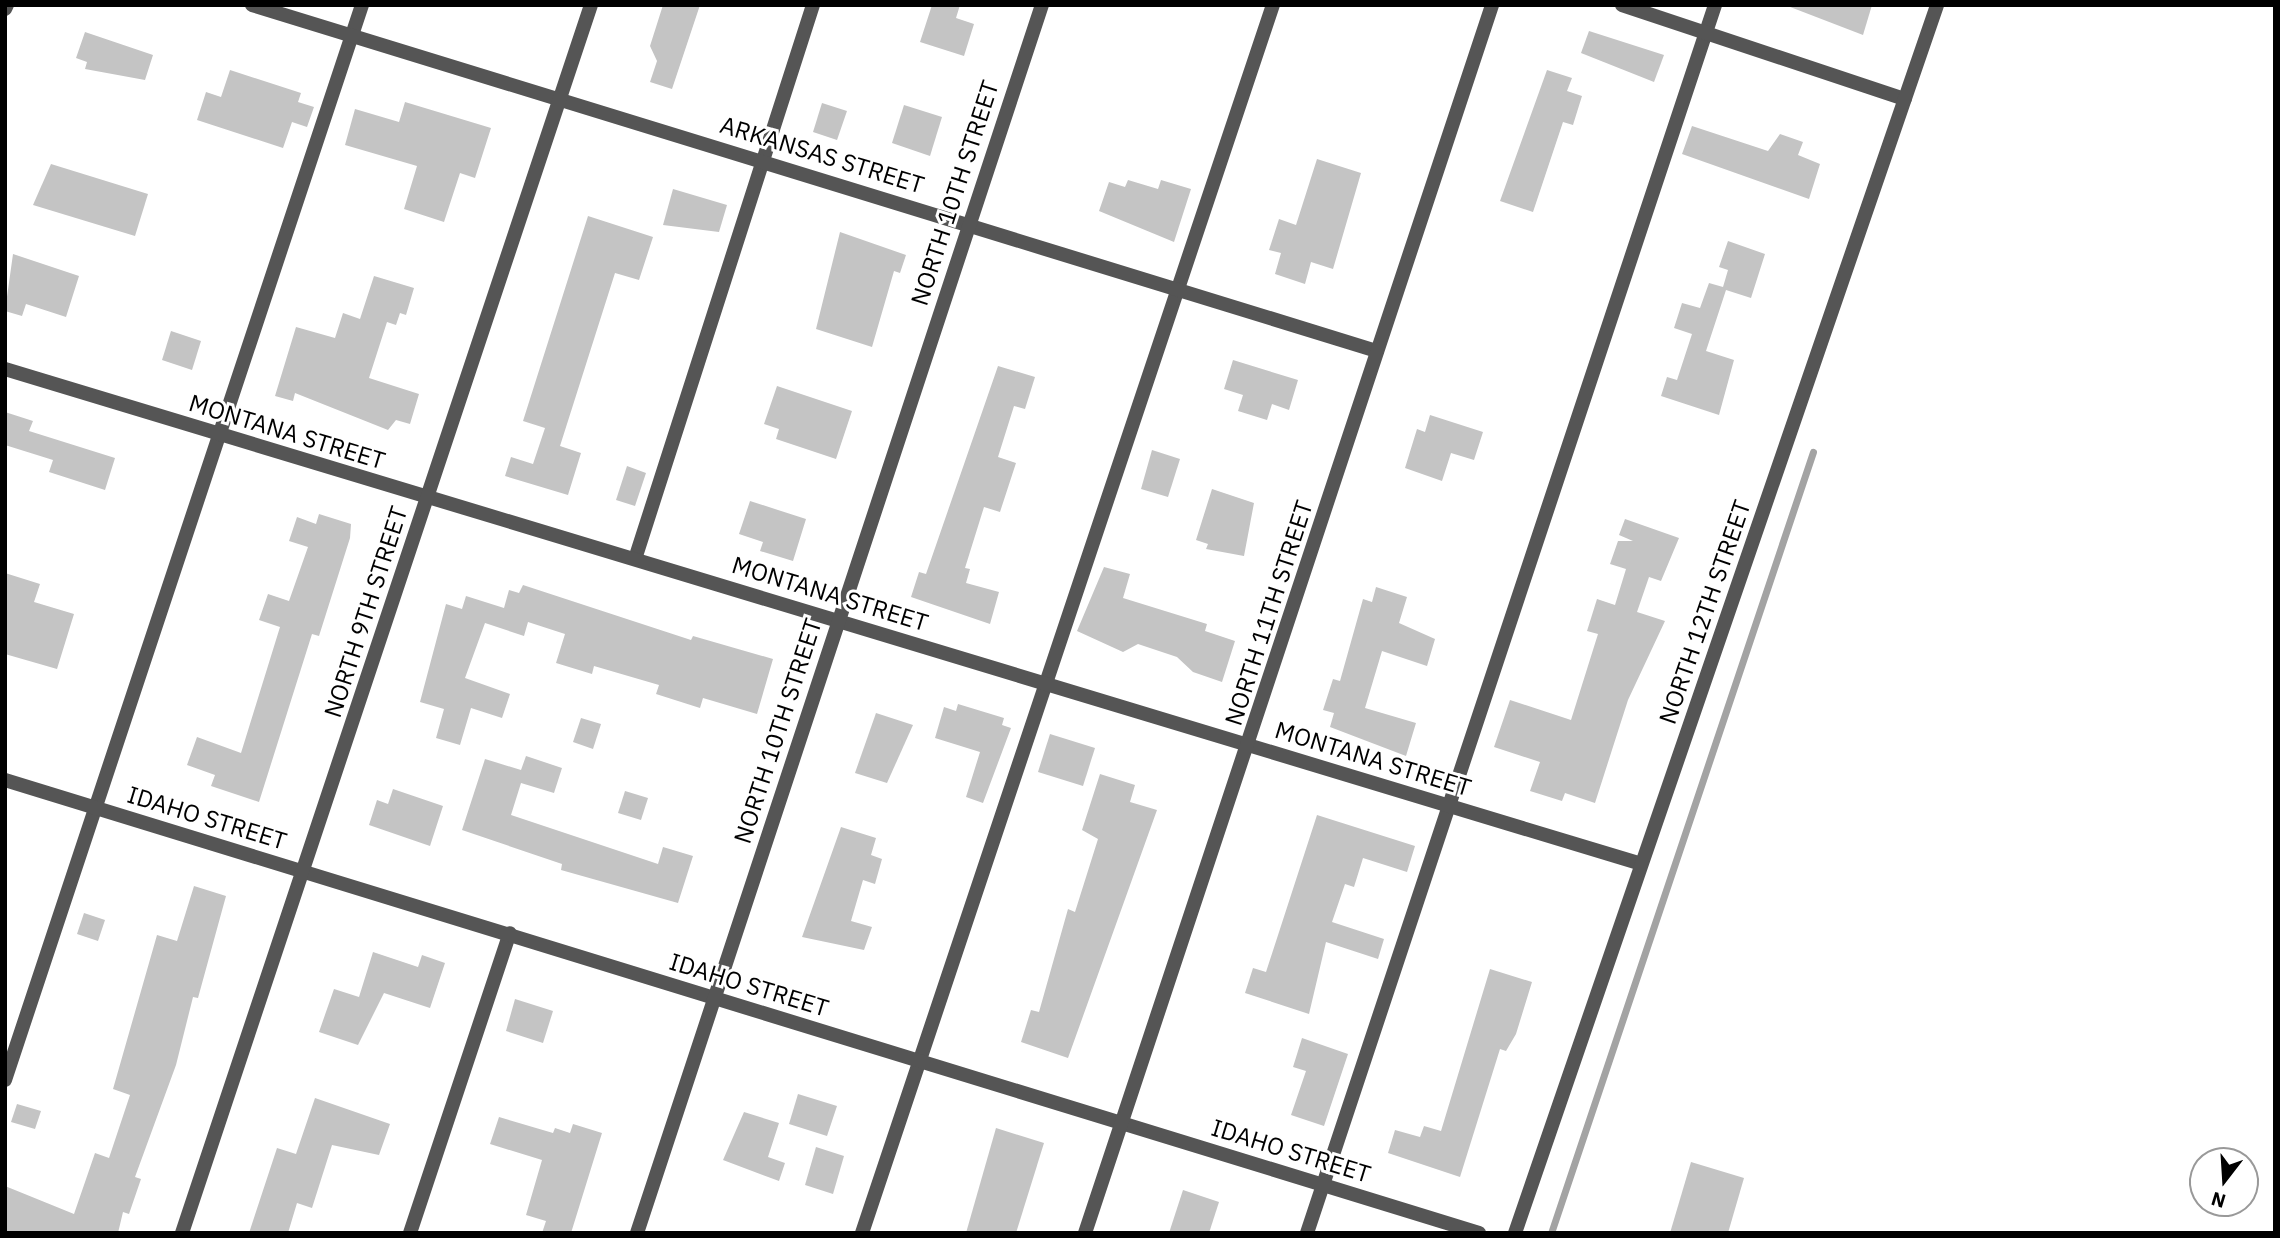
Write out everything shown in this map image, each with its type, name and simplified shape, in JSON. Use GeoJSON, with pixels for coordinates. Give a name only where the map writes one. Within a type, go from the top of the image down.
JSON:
{"type":"FeatureCollection","features":[{"type":"Feature","properties":{"kind":"street","name":"ARKANSAS STREET"},"geometry":{"type":"LineString","coordinates":[[252,5],[1377,351]]}},
{"type":"Feature","properties":{"kind":"street"},"geometry":{"type":"LineString","coordinates":[[5,1080],[362,5]]}},
{"type":"Feature","properties":{"kind":"street","name":"NORTH 9TH STREET"},"geometry":{"type":"LineString","coordinates":[[182,1233],[591,5]]}},
{"type":"Feature","properties":{"kind":"street"},"geometry":{"type":"LineString","coordinates":[[635,559],[813,5]]}},
{"type":"Feature","properties":{"kind":"street","name":"NORTH 10TH STREET"},"geometry":{"type":"LineString","coordinates":[[637,1233],[1042,5]]}},
{"type":"Feature","properties":{"kind":"street"},"geometry":{"type":"LineString","coordinates":[[862,1233],[1273,5]]}},
{"type":"Feature","properties":{"kind":"street","name":"NORTH 11TH STREET"},"geometry":{"type":"LineString","coordinates":[[1085,1233],[1251,746],[1377,351],[1492,5]]}},
{"type":"Feature","properties":{"kind":"street"},"geometry":{"type":"LineString","coordinates":[[1622,5],[1905,99]]}},
{"type":"Feature","properties":{"kind":"street"},"geometry":{"type":"LineString","coordinates":[[1307,1233],[1447,806],[1716,5]]}},
{"type":"Feature","properties":{"kind":"street","name":"NORTH 12TH STREET"},"geometry":{"type":"LineString","coordinates":[[1515,1233],[1937,5]]}},
{"type":"Feature","properties":{"kind":"street","name":"MONTANA STREET"},"geometry":{"type":"LineString","coordinates":[[5,369],[220,437],[839,619],[1641,864]]}},
{"type":"Feature","properties":{"kind":"street","name":"IDAHO STREET"},"geometry":{"type":"LineString","coordinates":[[5,780],[510,933],[713,999],[1479,1233]]}},
{"type":"Feature","properties":{"kind":"street"},"geometry":{"type":"LineString","coordinates":[[410,1233],[510,933]]}},
{"type":"Feature","properties":{"kind":"building"},"geometry":{"type":"Polygon","coordinates":[[[663,5],[700,5],[672,89],[650,82],[657,61],[650,46],[663,5]]]}},
{"type":"Feature","properties":{"kind":"building"},"geometry":{"type":"Polygon","coordinates":[[[932,5],[960,5],[956,18],[974,24],[964,56],[920,42],[932,5]]]}},
{"type":"Feature","properties":{"kind":"building"},"geometry":{"type":"Polygon","coordinates":[[[1785,5],[1872,5],[1863,35],[1785,5]]]}},
{"type":"Feature","properties":{"kind":"building"},"geometry":{"type":"Polygon","coordinates":[[[1589,31],[1664,55],[1654,82],[1581,53],[1589,31]]]}},
{"type":"Feature","properties":{"kind":"building"},"geometry":{"type":"Polygon","coordinates":[[[85,32],[153,55],[145,80],[85,69],[87,62],[76,58],[85,32]]]}},
{"type":"Feature","properties":{"kind":"building"},"geometry":{"type":"Polygon","coordinates":[[[230,70],[301,93],[298,102],[314,107],[307,127],[292,122],[283,148],[197,120],[206,92],[221,97],[230,70]]]}},
{"type":"Feature","properties":{"kind":"building"},"geometry":{"type":"Polygon","coordinates":[[[1547,70],[1572,78],[1567,91],[1582,96],[1573,125],[1563,122],[1533,212],[1500,201],[1547,70]]]}},
{"type":"Feature","properties":{"kind":"building"},"geometry":{"type":"Polygon","coordinates":[[[405,102],[491,128],[475,178],[460,173],[444,222],[404,209],[417,166],[345,145],[355,109],[399,122],[405,102]]]}},
{"type":"Feature","properties":{"kind":"building"},"geometry":{"type":"Polygon","coordinates":[[[822,103],[847,111],[837,140],[813,132],[822,103]]]}},
{"type":"Feature","properties":{"kind":"building"},"geometry":{"type":"Polygon","coordinates":[[[904,105],[942,117],[930,156],[892,143],[904,105]]]}},
{"type":"Feature","properties":{"kind":"building"},"geometry":{"type":"Polygon","coordinates":[[[1692,126],[1768,151],[1780,134],[1803,142],[1798,155],[1820,164],[1809,199],[1682,154],[1692,126]]]}},
{"type":"Feature","properties":{"kind":"building"},"geometry":{"type":"Polygon","coordinates":[[[1317,159],[1361,173],[1333,269],[1311,262],[1305,284],[1275,274],[1281,253],[1269,250],[1279,219],[1296,225],[1317,159]]]}},
{"type":"Feature","properties":{"kind":"building"},"geometry":{"type":"Polygon","coordinates":[[[51,164],[148,194],[135,236],[33,205],[51,164]]]}},
{"type":"Feature","properties":{"kind":"building"},"geometry":{"type":"Polygon","coordinates":[[[1128,180],[1158,189],[1161,180],[1191,189],[1174,242],[1099,211],[1109,182],[1125,187],[1128,180]]]}},
{"type":"Feature","properties":{"kind":"building"},"geometry":{"type":"Polygon","coordinates":[[[673,189],[727,205],[719,232],[663,225],[673,189]]]}},
{"type":"Feature","properties":{"kind":"building"},"geometry":{"type":"Polygon","coordinates":[[[588,216],[653,237],[639,280],[615,273],[560,446],[581,453],[568,495],[505,476],[511,457],[533,464],[545,428],[523,421],[588,216]]]}},
{"type":"Feature","properties":{"kind":"building"},"geometry":{"type":"Polygon","coordinates":[[[840,232],[906,255],[900,273],[894,271],[872,347],[816,329],[840,232]]]}},
{"type":"Feature","properties":{"kind":"building"},"geometry":{"type":"Polygon","coordinates":[[[1728,241],[1765,254],[1751,298],[1726,290],[1706,351],[1734,360],[1719,415],[1661,396],[1667,377],[1677,380],[1692,334],[1674,328],[1682,303],[1700,308],[1709,283],[1723,287],[1728,270],[1719,267],[1728,241]]]}},
{"type":"Feature","properties":{"kind":"building"},"geometry":{"type":"Polygon","coordinates":[[[13,254],[79,276],[66,317],[26,304],[22,316],[5,311],[13,254]]]}},
{"type":"Feature","properties":{"kind":"building"},"geometry":{"type":"Polygon","coordinates":[[[374,276],[414,288],[406,315],[400,313],[396,325],[387,322],[369,378],[419,394],[410,424],[396,420],[388,430],[295,393],[293,401],[275,396],[296,327],[335,338],[343,313],[360,319],[374,276]]]}},
{"type":"Feature","properties":{"kind":"building"},"geometry":{"type":"Polygon","coordinates":[[[171,331],[201,341],[192,370],[162,360],[171,331]]]}},
{"type":"Feature","properties":{"kind":"building"},"geometry":{"type":"Polygon","coordinates":[[[1233,360],[1298,380],[1289,410],[1272,404],[1267,420],[1238,411],[1243,395],[1224,389],[1233,360]]]}},
{"type":"Feature","properties":{"kind":"building"},"geometry":{"type":"Polygon","coordinates":[[[998,366],[1035,377],[1025,409],[1014,406],[998,457],[1016,463],[1000,512],[984,507],[965,568],[970,569],[966,583],[999,592],[990,624],[911,597],[919,572],[926,574],[998,366]]]}},
{"type":"Feature","properties":{"kind":"building"},"geometry":{"type":"Polygon","coordinates":[[[777,386],[852,411],[836,459],[776,439],[779,429],[764,424],[777,386]]]}},
{"type":"Feature","properties":{"kind":"building"},"geometry":{"type":"Polygon","coordinates":[[[5,412],[33,421],[29,431],[115,458],[105,490],[49,472],[53,460],[5,445],[5,412]]]}},
{"type":"Feature","properties":{"kind":"building"},"geometry":{"type":"Polygon","coordinates":[[[1430,415],[1483,432],[1474,460],[1451,453],[1442,481],[1405,468],[1417,429],[1425,432],[1430,415]]]}},
{"type":"Feature","properties":{"kind":"building"},"geometry":{"type":"Polygon","coordinates":[[[1152,450],[1180,459],[1168,497],[1141,489],[1152,450]]]}},
{"type":"Feature","properties":{"kind":"building"},"geometry":{"type":"Polygon","coordinates":[[[627,466],[646,473],[635,506],[616,500],[627,466]]]}},
{"type":"Feature","properties":{"kind":"building"},"geometry":{"type":"Polygon","coordinates":[[[1212,489],[1254,503],[1244,556],[1206,549],[1208,544],[1196,540],[1212,489]]]}},
{"type":"Feature","properties":{"kind":"building"},"geometry":{"type":"Polygon","coordinates":[[[750,501],[806,519],[793,561],[760,551],[763,542],[739,534],[750,501]]]}},
{"type":"Feature","properties":{"kind":"building"},"geometry":{"type":"Polygon","coordinates":[[[319,514],[351,524],[350,538],[319,636],[312,634],[259,802],[211,786],[215,775],[187,765],[197,737],[241,753],[280,627],[259,620],[268,594],[289,601],[308,547],[289,541],[297,517],[316,524],[319,514]]]}},
{"type":"Feature","properties":{"kind":"building"},"geometry":{"type":"Polygon","coordinates":[[[1625,519],[1679,538],[1661,581],[1649,577],[1637,612],[1665,621],[1628,700],[1595,803],[1565,793],[1562,801],[1530,791],[1540,762],[1494,747],[1510,700],[1571,720],[1598,634],[1587,631],[1597,599],[1615,605],[1626,569],[1610,564],[1618,541],[1633,541],[1619,535],[1625,519]]]}},
{"type":"Feature","properties":{"kind":"building"},"geometry":{"type":"Polygon","coordinates":[[[1104,567],[1130,574],[1123,598],[1207,624],[1205,631],[1235,641],[1222,682],[1193,672],[1177,657],[1138,644],[1123,652],[1077,631],[1104,567]]]}},
{"type":"Feature","properties":{"kind":"building"},"geometry":{"type":"Polygon","coordinates":[[[5,573],[40,584],[34,602],[74,614],[57,669],[5,654],[5,573]]]}},
{"type":"Feature","properties":{"kind":"building"},"geometry":{"type":"Polygon","coordinates":[[[523,585],[691,640],[693,636],[773,659],[757,714],[703,698],[700,708],[656,694],[659,685],[594,666],[592,674],[556,663],[565,634],[528,622],[524,636],[485,623],[465,678],[510,694],[502,718],[471,708],[460,745],[436,738],[444,709],[420,702],[446,604],[462,609],[466,596],[504,608],[509,590],[519,593],[523,585]]]}},
{"type":"Feature","properties":{"kind":"building"},"geometry":{"type":"Polygon","coordinates":[[[1376,587],[1407,597],[1399,623],[1435,639],[1427,666],[1382,651],[1365,708],[1416,723],[1406,756],[1330,727],[1334,713],[1323,710],[1333,679],[1340,681],[1363,599],[1372,602],[1376,587]]]}},
{"type":"Feature","properties":{"kind":"building"},"geometry":{"type":"Polygon","coordinates":[[[958,704],[1004,718],[1002,725],[1011,728],[983,803],[966,797],[980,752],[935,738],[944,707],[956,711],[958,704]]]}},
{"type":"Feature","properties":{"kind":"building"},"geometry":{"type":"Polygon","coordinates":[[[876,713],[913,725],[887,783],[855,773],[876,713]]]}},
{"type":"Feature","properties":{"kind":"building"},"geometry":{"type":"Polygon","coordinates":[[[581,718],[601,724],[593,749],[573,742],[581,718]]]}},
{"type":"Feature","properties":{"kind":"building"},"geometry":{"type":"Polygon","coordinates":[[[1050,734],[1095,748],[1083,786],[1038,772],[1050,734]]]}},
{"type":"Feature","properties":{"kind":"building"},"geometry":{"type":"Polygon","coordinates":[[[526,756],[562,768],[554,793],[521,783],[511,815],[658,864],[663,847],[693,856],[678,903],[561,870],[562,864],[462,830],[485,759],[521,770],[526,756]]]}},
{"type":"Feature","properties":{"kind":"building"},"geometry":{"type":"Polygon","coordinates":[[[1100,774],[1135,785],[1130,802],[1157,810],[1068,1058],[1021,1042],[1031,1010],[1039,1012],[1068,909],[1075,912],[1098,839],[1082,830],[1100,774]]]}},
{"type":"Feature","properties":{"kind":"building"},"geometry":{"type":"Polygon","coordinates":[[[393,789],[443,806],[430,846],[369,825],[377,800],[388,804],[393,789]]]}},
{"type":"Feature","properties":{"kind":"building"},"geometry":{"type":"Polygon","coordinates":[[[625,791],[648,798],[641,820],[618,813],[625,791]]]}},
{"type":"Feature","properties":{"kind":"building"},"geometry":{"type":"Polygon","coordinates":[[[1317,815],[1415,846],[1407,872],[1363,858],[1354,887],[1345,884],[1332,922],[1384,939],[1378,959],[1326,942],[1309,1014],[1245,993],[1253,968],[1266,972],[1317,815]]]}},
{"type":"Feature","properties":{"kind":"building"},"geometry":{"type":"Polygon","coordinates":[[[841,827],[876,838],[871,855],[882,859],[875,884],[863,880],[851,921],[872,927],[864,950],[802,937],[841,827]]]}},
{"type":"Feature","properties":{"kind":"building"},"geometry":{"type":"Polygon","coordinates":[[[194,886],[226,896],[198,998],[193,997],[176,1065],[135,1177],[141,1179],[129,1214],[123,1212],[118,1233],[5,1233],[5,1186],[74,1214],[95,1153],[109,1158],[130,1095],[113,1089],[157,935],[177,941],[194,886]]]}},
{"type":"Feature","properties":{"kind":"building"},"geometry":{"type":"Polygon","coordinates":[[[84,913],[105,920],[98,941],[77,934],[84,913]]]}},
{"type":"Feature","properties":{"kind":"building"},"geometry":{"type":"Polygon","coordinates":[[[373,952],[418,967],[422,955],[445,963],[430,1008],[384,993],[358,1045],[319,1032],[334,989],[359,997],[373,952]]]}},
{"type":"Feature","properties":{"kind":"building"},"geometry":{"type":"Polygon","coordinates":[[[1490,969],[1532,982],[1516,1034],[1506,1051],[1500,1049],[1460,1177],[1388,1153],[1395,1130],[1420,1137],[1424,1126],[1441,1131],[1490,969]]]}},
{"type":"Feature","properties":{"kind":"building"},"geometry":{"type":"Polygon","coordinates":[[[515,999],[553,1011],[543,1043],[506,1031],[515,999]]]}},
{"type":"Feature","properties":{"kind":"building"},"geometry":{"type":"Polygon","coordinates":[[[1302,1038],[1348,1054],[1324,1126],[1291,1115],[1306,1071],[1293,1067],[1302,1038]]]}},
{"type":"Feature","properties":{"kind":"building"},"geometry":{"type":"Polygon","coordinates":[[[798,1094],[837,1106],[827,1136],[789,1124],[798,1094]]]}},
{"type":"Feature","properties":{"kind":"building"},"geometry":{"type":"Polygon","coordinates":[[[315,1098],[390,1124],[379,1155],[332,1145],[312,1208],[297,1203],[288,1233],[249,1233],[277,1148],[296,1154],[315,1098]]]}},
{"type":"Feature","properties":{"kind":"building"},"geometry":{"type":"Polygon","coordinates":[[[17,1104],[41,1111],[35,1129],[11,1122],[17,1104]]]}},
{"type":"Feature","properties":{"kind":"building"},"geometry":{"type":"Polygon","coordinates":[[[744,1112],[779,1123],[768,1157],[785,1163],[779,1181],[723,1160],[744,1112]]]}},
{"type":"Feature","properties":{"kind":"building"},"geometry":{"type":"Polygon","coordinates":[[[499,1117],[553,1133],[555,1128],[570,1133],[573,1124],[602,1133],[571,1233],[542,1233],[546,1221],[526,1215],[542,1160],[490,1144],[499,1117]]]}},
{"type":"Feature","properties":{"kind":"building"},"geometry":{"type":"Polygon","coordinates":[[[996,1128],[1044,1143],[1016,1233],[966,1233],[996,1128]]]}},
{"type":"Feature","properties":{"kind":"building"},"geometry":{"type":"Polygon","coordinates":[[[816,1147],[844,1156],[833,1194],[805,1185],[816,1147]]]}},
{"type":"Feature","properties":{"kind":"building"},"geometry":{"type":"Polygon","coordinates":[[[1691,1162],[1744,1178],[1728,1233],[1670,1233],[1691,1162]]]}},
{"type":"Feature","properties":{"kind":"building"},"geometry":{"type":"Polygon","coordinates":[[[1183,1190],[1219,1202],[1209,1233],[1169,1233],[1183,1190]]]}},
{"type":"Feature","properties":{"kind":"waterway"},"geometry":{"type":"LineString","coordinates":[[1551,1233],[1813,452]]}}]}
